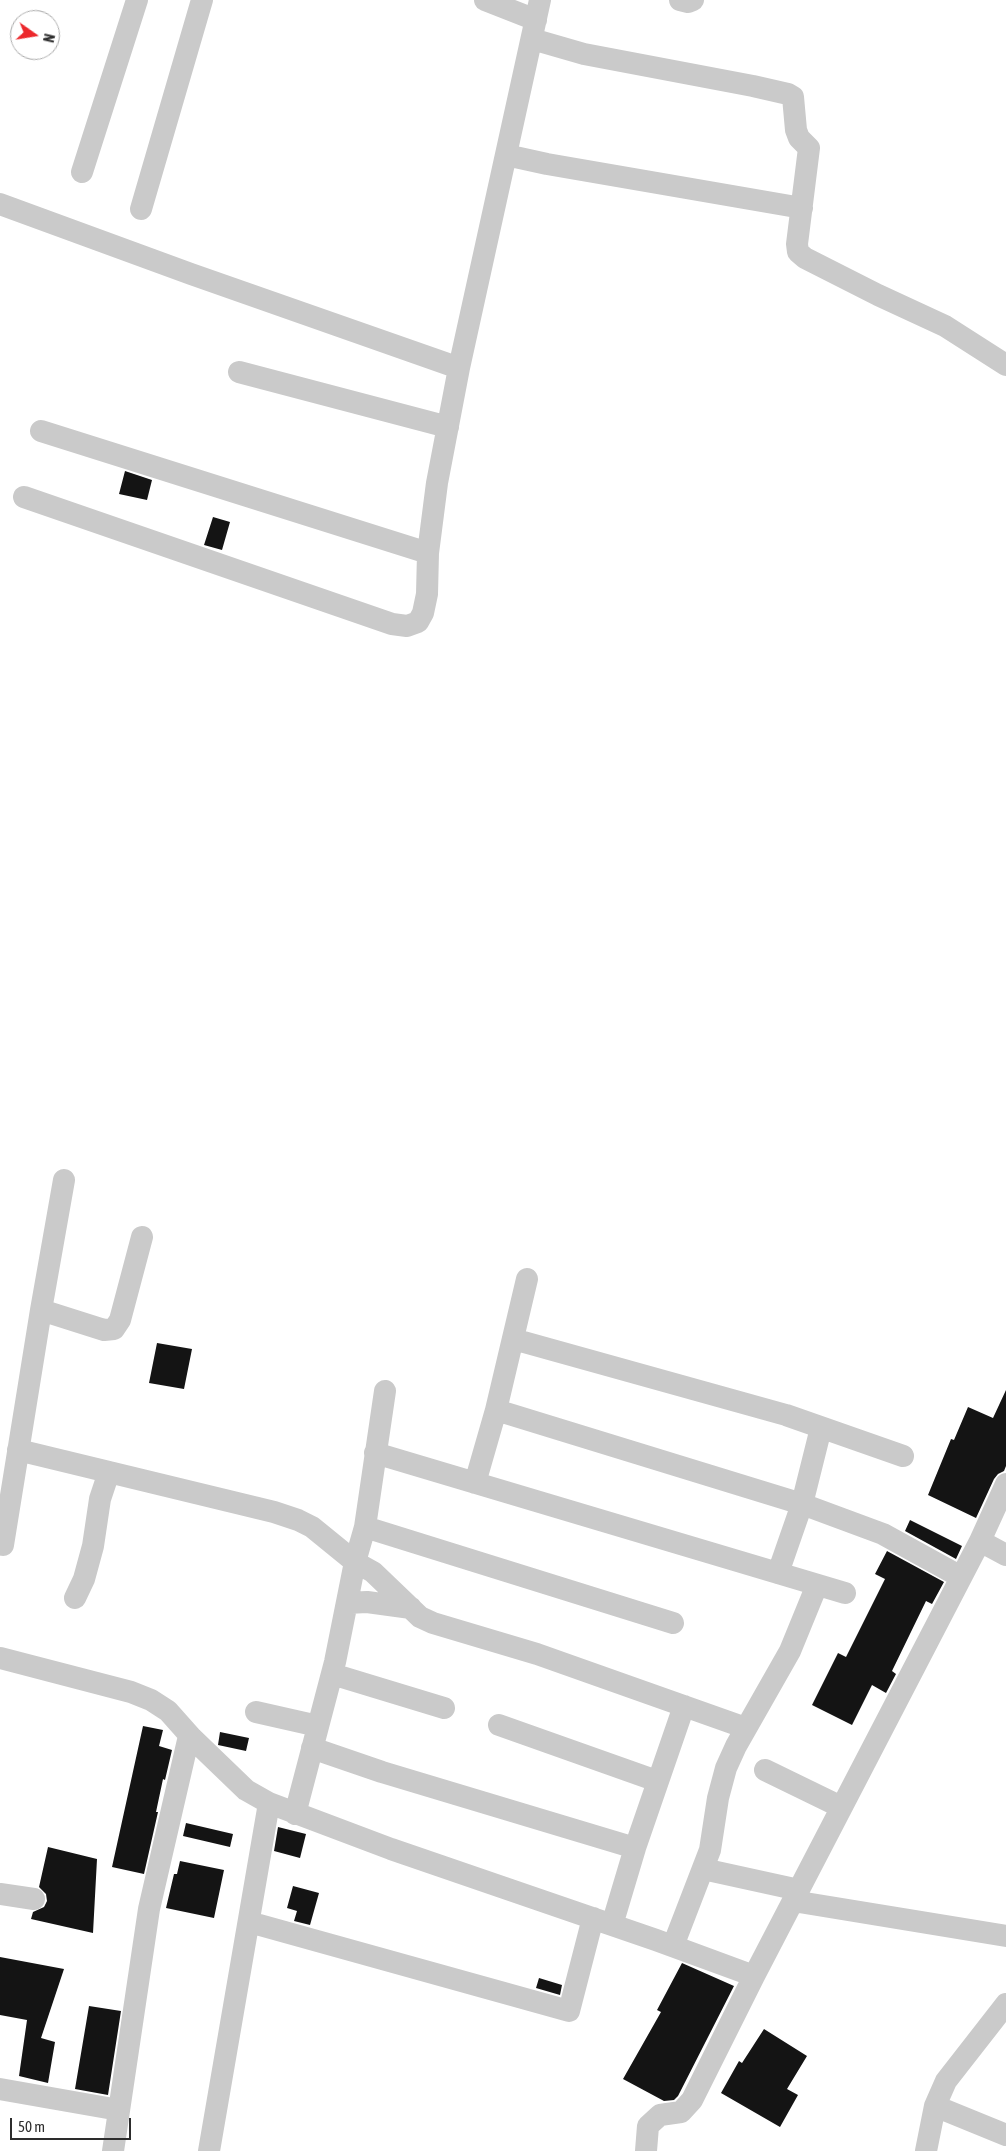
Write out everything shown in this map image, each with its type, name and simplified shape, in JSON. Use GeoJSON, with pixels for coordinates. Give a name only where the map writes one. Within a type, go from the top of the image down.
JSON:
{"type":"FeatureCollection","features":[{"type":"Feature","properties":{"kind":"street"},"geometry":{"type":"LineString","coordinates":[[82,172],[137,0]]}},
{"type":"Feature","properties":{"kind":"street"},"geometry":{"type":"LineString","coordinates":[[141,209],[202,0]]}},
{"type":"Feature","properties":{"kind":"street"},"geometry":{"type":"LineString","coordinates":[[485,0],[536,20],[584,54],[753,86],[794,97],[796,130],[799,138],[809,148],[797,244],[798,252],[805,258],[945,326],[1006,365]]}},
{"type":"Feature","properties":{"kind":"street"},"geometry":{"type":"LineString","coordinates":[[680,0],[693,0]]}},
{"type":"Feature","properties":{"kind":"street"},"geometry":{"type":"LineString","coordinates":[[24,496],[392,624],[407,626],[418,622],[423,612],[427,594],[428,553],[437,483],[459,368],[536,20]]}},
{"type":"Feature","properties":{"kind":"street"},"geometry":{"type":"LineString","coordinates":[[506,155],[547,164],[802,208]]}},
{"type":"Feature","properties":{"kind":"street"},"geometry":{"type":"LineString","coordinates":[[0,204],[191,274],[459,368]]}},
{"type":"Feature","properties":{"kind":"street"},"geometry":{"type":"LineString","coordinates":[[239,372],[448,427]]}},
{"type":"Feature","properties":{"kind":"street"},"geometry":{"type":"LineString","coordinates":[[41,431],[428,553]]}},
{"type":"Feature","properties":{"kind":"street"},"geometry":{"type":"LineString","coordinates":[[3,1546],[64,1180]]}},
{"type":"Feature","properties":{"kind":"street"},"geometry":{"type":"LineString","coordinates":[[41,1310],[104,1330],[114,1329],[120,1320],[142,1237]]}},
{"type":"Feature","properties":{"kind":"street"},"geometry":{"type":"LineString","coordinates":[[475,1483],[496,1410],[528,1279]]}},
{"type":"Feature","properties":{"kind":"street"},"geometry":{"type":"LineString","coordinates":[[513,1339],[786,1415],[903,1456]]}},
{"type":"Feature","properties":{"kind":"street"},"geometry":{"type":"LineString","coordinates":[[295,1814],[332,1674],[364,1527],[385,1391]]}},
{"type":"Feature","properties":{"kind":"street"},"geometry":{"type":"LineString","coordinates":[[496,1410],[802,1504],[883,1534],[961,1577]]}},
{"type":"Feature","properties":{"kind":"street"},"geometry":{"type":"LineString","coordinates":[[778,1573],[802,1504],[821,1428]]}},
{"type":"Feature","properties":{"kind":"street"},"geometry":{"type":"LineString","coordinates":[[18,1450],[274,1512],[298,1520],[323,1535],[355,1562],[373,1572],[420,1617],[433,1623],[537,1654],[746,1728]]}},
{"type":"Feature","properties":{"kind":"street"},"geometry":{"type":"LineString","coordinates":[[375,1453],[845,1593]]}},
{"type":"Feature","properties":{"kind":"street"},"geometry":{"type":"LineString","coordinates":[[75,1598],[89,1563],[100,1499],[109,1472]]}},
{"type":"Feature","properties":{"kind":"street"},"geometry":{"type":"LineString","coordinates":[[646,2151],[648,2126],[660,2115],[681,2112],[692,2100],[754,1976],[980,1540],[1006,1484]]}},
{"type":"Feature","properties":{"kind":"street"},"geometry":{"type":"LineString","coordinates":[[364,1527],[673,1623]]}},
{"type":"Feature","properties":{"kind":"street"},"geometry":{"type":"LineString","coordinates":[[980,1540],[1006,1555]]}},
{"type":"Feature","properties":{"kind":"street"},"geometry":{"type":"LineString","coordinates":[[674,1946],[710,1850],[718,1798],[726,1768],[746,1728],[790,1651],[817,1585]]}},
{"type":"Feature","properties":{"kind":"street"},"geometry":{"type":"LineString","coordinates":[[347,1603],[367,1602],[410,1608]]}},
{"type":"Feature","properties":{"kind":"street"},"geometry":{"type":"LineString","coordinates":[[0,1658],[131,1692],[151,1700],[168,1712],[189,1736],[246,1790],[269,1803],[295,1814],[674,1946],[754,1976]]}},
{"type":"Feature","properties":{"kind":"street"},"geometry":{"type":"LineString","coordinates":[[332,1674],[444,1708]]}},
{"type":"Feature","properties":{"kind":"street"},"geometry":{"type":"LineString","coordinates":[[249,1922],[569,2010],[603,1921],[635,1848],[684,1706]]}},
{"type":"Feature","properties":{"kind":"street"},"geometry":{"type":"LineString","coordinates":[[256,1712],[315,1737],[390,1775],[635,1848]]}},
{"type":"Feature","properties":{"kind":"street"},"geometry":{"type":"LineString","coordinates":[[499,1724],[657,1781]]}},
{"type":"Feature","properties":{"kind":"street"},"geometry":{"type":"LineString","coordinates":[[113,2151],[149,1909],[189,1736]]}},
{"type":"Feature","properties":{"kind":"street"},"geometry":{"type":"LineString","coordinates":[[765,1770],[841,1807]]}},
{"type":"Feature","properties":{"kind":"street"},"geometry":{"type":"LineString","coordinates":[[209,2151],[269,1803]]}},
{"type":"Feature","properties":{"kind":"street"},"geometry":{"type":"LineString","coordinates":[[703,1869],[796,1895],[1006,1936]]}},
{"type":"Feature","properties":{"kind":"street"},"geometry":{"type":"LineString","coordinates":[[0,1894],[34,1899]]}},
{"type":"Feature","properties":{"kind":"street"},"geometry":{"type":"LineString","coordinates":[[926,2151],[935,2106],[946,2081],[976,2040],[1003,2015]]}},
{"type":"Feature","properties":{"kind":"street"},"geometry":{"type":"LineString","coordinates":[[0,2089],[119,2110]]}},
{"type":"Feature","properties":{"kind":"street"},"geometry":{"type":"LineString","coordinates":[[935,2106],[1006,2135]]}},
{"type":"Feature","properties":{"kind":"building"},"geometry":{"type":"Polygon","coordinates":[[[125,471],[152,480],[147,500],[119,494],[125,471]]]}},
{"type":"Feature","properties":{"kind":"building"},"geometry":{"type":"Polygon","coordinates":[[[213,517],[230,522],[222,550],[204,545],[213,517]]]}},
{"type":"Feature","properties":{"kind":"building"},"geometry":{"type":"Polygon","coordinates":[[[157,1343],[192,1349],[184,1389],[149,1383],[157,1343]]]}},
{"type":"Feature","properties":{"kind":"building"},"geometry":{"type":"Polygon","coordinates":[[[1006,1390],[1006,1466],[1004,1471],[994,1479],[976,1518],[928,1495],[951,1439],[954,1440],[968,1407],[993,1418],[1006,1390]]]}},
{"type":"Feature","properties":{"kind":"building"},"geometry":{"type":"Polygon","coordinates":[[[910,1520],[962,1546],[956,1559],[905,1531],[910,1520]]]}},
{"type":"Feature","properties":{"kind":"building"},"geometry":{"type":"Polygon","coordinates":[[[887,1551],[944,1582],[932,1604],[926,1601],[892,1671],[896,1674],[886,1693],[872,1685],[852,1725],[812,1705],[838,1653],[846,1657],[885,1579],[875,1574],[887,1551]]]}},
{"type":"Feature","properties":{"kind":"building"},"geometry":{"type":"Polygon","coordinates":[[[143,1726],[163,1730],[159,1746],[172,1750],[165,1780],[163,1779],[156,1812],[158,1812],[144,1874],[112,1867],[143,1726]]]}},
{"type":"Feature","properties":{"kind":"building"},"geometry":{"type":"Polygon","coordinates":[[[220,1732],[249,1738],[246,1751],[218,1745],[220,1732]]]}},
{"type":"Feature","properties":{"kind":"building"},"geometry":{"type":"Polygon","coordinates":[[[186,1823],[233,1834],[230,1847],[183,1836],[186,1823]]]}},
{"type":"Feature","properties":{"kind":"building"},"geometry":{"type":"Polygon","coordinates":[[[278,1827],[306,1834],[300,1858],[274,1851],[278,1827]]]}},
{"type":"Feature","properties":{"kind":"building"},"geometry":{"type":"Polygon","coordinates":[[[48,1847],[97,1859],[93,1933],[31,1919],[33,1912],[44,1907],[47,1901],[46,1894],[39,1887],[48,1847]]]}},
{"type":"Feature","properties":{"kind":"building"},"geometry":{"type":"Polygon","coordinates":[[[180,1861],[224,1870],[214,1918],[166,1908],[174,1874],[177,1874],[180,1861]]]}},
{"type":"Feature","properties":{"kind":"building"},"geometry":{"type":"Polygon","coordinates":[[[293,1886],[319,1893],[310,1925],[294,1921],[297,1911],[287,1908],[293,1886]]]}},
{"type":"Feature","properties":{"kind":"building"},"geometry":{"type":"Polygon","coordinates":[[[0,1957],[64,1969],[41,2038],[55,2042],[48,2083],[19,2076],[27,2020],[0,2015],[0,1957]]]}},
{"type":"Feature","properties":{"kind":"building"},"geometry":{"type":"Polygon","coordinates":[[[682,1963],[734,1986],[678,2096],[674,2100],[664,2101],[623,2079],[661,2012],[657,2010],[682,1963]]]}},
{"type":"Feature","properties":{"kind":"building"},"geometry":{"type":"Polygon","coordinates":[[[539,1978],[562,1985],[560,1995],[536,1988],[539,1978]]]}},
{"type":"Feature","properties":{"kind":"building"},"geometry":{"type":"Polygon","coordinates":[[[89,2006],[121,2011],[108,2095],[75,2089],[89,2006]]]}},
{"type":"Feature","properties":{"kind":"building"},"geometry":{"type":"Polygon","coordinates":[[[764,2029],[807,2056],[787,2089],[798,2095],[780,2127],[721,2093],[739,2061],[742,2063],[764,2029]]]}}]}
